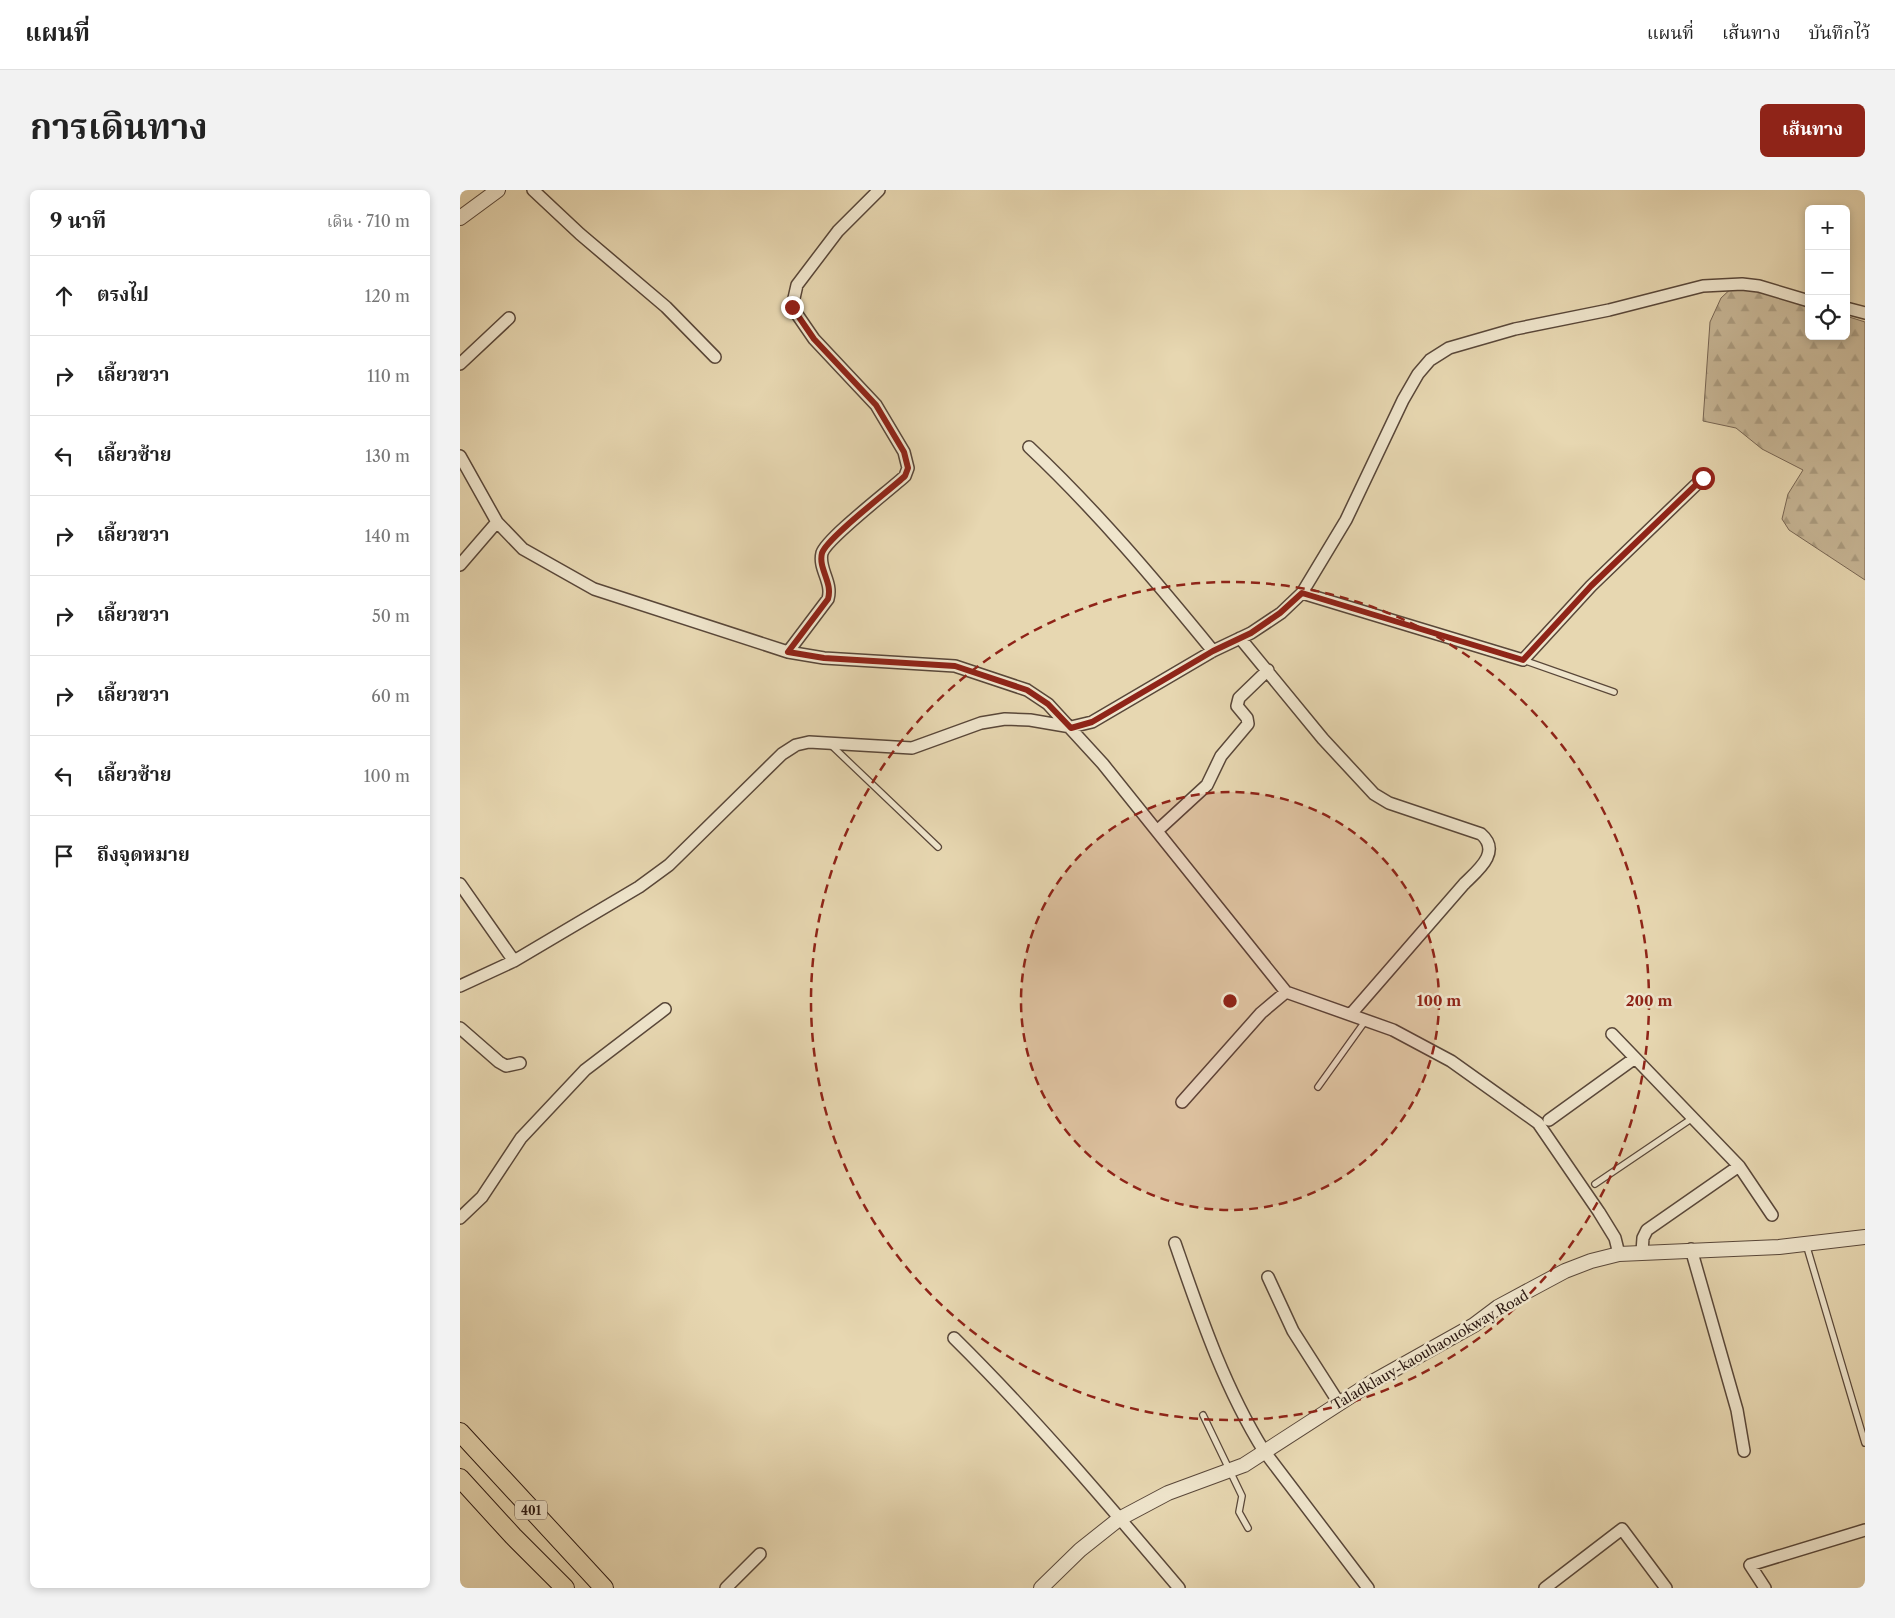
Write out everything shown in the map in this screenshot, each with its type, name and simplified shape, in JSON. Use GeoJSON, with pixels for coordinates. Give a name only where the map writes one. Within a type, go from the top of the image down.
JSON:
{"type":"FeatureCollection","features":[{"type":"Feature","properties":{"kind":"main road","name":"401"},"geometry":{"type":"LineString","coordinates":[[460,1432],[604,1588]]}},
{"type":"Feature","properties":{"kind":"main road","name":"401"},"geometry":{"type":"LineString","coordinates":[[460,1478],[512,1536],[565,1588]]}},
{"type":"Feature","properties":{"kind":"street"},"geometry":{"type":"LineString","coordinates":[[460,218],[498,190]]}},
{"type":"Feature","properties":{"kind":"street"},"geometry":{"type":"LineString","coordinates":[[533,190],[580,234],[666,306],[714,358]]}},
{"type":"Feature","properties":{"kind":"street"},"geometry":{"type":"LineString","coordinates":[[788,652],[828,599],[830,592],[821,560],[823,552],[834,539],[905,476],[908,468],[904,452],[876,405],[814,339],[792,307],[794,293],[802,279],[838,231],[879,190]]}},
{"type":"Feature","properties":{"kind":"street"},"geometry":{"type":"LineString","coordinates":[[460,986],[514,961],[639,887],[669,865],[782,754],[796,745],[809,742],[912,748],[980,723],[1005,719],[1030,720],[1071,728],[1092,722],[1213,651],[1269,621],[1302,593],[1346,520],[1399,407],[1418,374],[1430,360],[1449,348],[1515,329],[1608,310],[1703,286],[1742,284],[1759,286],[1805,300]]}},
{"type":"Feature","properties":{"kind":"street"},"geometry":{"type":"LineString","coordinates":[[1850,309],[1865,313]]}},
{"type":"Feature","properties":{"kind":"street"},"geometry":{"type":"LineString","coordinates":[[460,364],[509,318]]}},
{"type":"Feature","properties":{"kind":"street"},"geometry":{"type":"LineString","coordinates":[[1029,447],[1069,484],[1213,651]]}},
{"type":"Feature","properties":{"kind":"street"},"geometry":{"type":"LineString","coordinates":[[460,456],[497,522],[523,549],[594,588],[788,652],[824,658],[955,666],[1027,690],[1048,704],[1071,728],[1157,831],[1286,992],[1393,1030],[1451,1061],[1538,1123],[1615,1238],[1619,1254]]}},
{"type":"Feature","properties":{"kind":"street"},"geometry":{"type":"LineString","coordinates":[[1302,593],[1523,660],[1591,586],[1703,478]]}},
{"type":"Feature","properties":{"kind":"street"},"geometry":{"type":"LineString","coordinates":[[460,564],[497,522]]}},
{"type":"Feature","properties":{"kind":"street"},"geometry":{"type":"LineString","coordinates":[[1240,638],[1268,670],[1323,740],[1374,794],[1389,803],[1481,834],[1490,846],[1490,852],[1481,867],[1351,1014]]}},
{"type":"Feature","properties":{"kind":"street"},"geometry":{"type":"LineString","coordinates":[[1157,831],[1212,778],[1221,756],[1248,724],[1247,718],[1238,706],[1239,698],[1268,670]]}},
{"type":"Feature","properties":{"kind":"street"},"geometry":{"type":"LineString","coordinates":[[460,884],[514,961]]}},
{"type":"Feature","properties":{"kind":"street"},"geometry":{"type":"LineString","coordinates":[[1182,1102],[1261,1013],[1286,992]]}},
{"type":"Feature","properties":{"kind":"street"},"geometry":{"type":"LineString","coordinates":[[460,1218],[482,1197],[522,1138],[585,1070],[665,1009]]}},
{"type":"Feature","properties":{"kind":"street"},"geometry":{"type":"LineString","coordinates":[[460,1028],[499,1062],[506,1066],[520,1064]]}},
{"type":"Feature","properties":{"kind":"street"},"geometry":{"type":"LineString","coordinates":[[1612,1034],[1694,1117],[1739,1166],[1772,1215]]}},
{"type":"Feature","properties":{"kind":"street"},"geometry":{"type":"LineString","coordinates":[[1549,1120],[1636,1058]]}},
{"type":"Feature","properties":{"kind":"street"},"geometry":{"type":"LineString","coordinates":[[1642,1252],[1643,1238],[1648,1230],[1739,1166]]}},
{"type":"Feature","properties":{"kind":"street","name":"Taladklauy-kaouhaouokway Road"},"geometry":{"type":"LineString","coordinates":[[1041,1588],[1080,1550],[1119,1519],[1168,1493],[1244,1465],[1339,1402],[1474,1325],[1498,1307],[1565,1271],[1591,1261],[1619,1254],[1691,1249],[1749,1249],[1865,1237]]}},
{"type":"Feature","properties":{"kind":"street"},"geometry":{"type":"LineString","coordinates":[[1175,1243],[1206,1333],[1228,1383],[1264,1451],[1368,1588]]}},
{"type":"Feature","properties":{"kind":"street"},"geometry":{"type":"LineString","coordinates":[[1691,1249],[1737,1410],[1744,1451]]}},
{"type":"Feature","properties":{"kind":"street"},"geometry":{"type":"LineString","coordinates":[[1268,1277],[1293,1331],[1339,1402]]}},
{"type":"Feature","properties":{"kind":"street"},"geometry":{"type":"LineString","coordinates":[[954,1338],[1007,1391],[1085,1476],[1172,1586]]}},
{"type":"Feature","properties":{"kind":"street"},"geometry":{"type":"LineString","coordinates":[[1545,1588],[1622,1529],[1666,1588]]}},
{"type":"Feature","properties":{"kind":"street"},"geometry":{"type":"LineString","coordinates":[[1765,1588],[1750,1565],[1865,1530]]}},
{"type":"Feature","properties":{"kind":"street"},"geometry":{"type":"LineString","coordinates":[[726,1588],[760,1554]]}},
{"type":"Feature","properties":{"kind":"lane"},"geometry":{"type":"LineString","coordinates":[[1523,660],[1614,692]]}},
{"type":"Feature","properties":{"kind":"lane"},"geometry":{"type":"LineString","coordinates":[[830,744],[938,846]]}},
{"type":"Feature","properties":{"kind":"lane"},"geometry":{"type":"LineString","coordinates":[[1318,1087],[1366,1020]]}},
{"type":"Feature","properties":{"kind":"lane"},"geometry":{"type":"LineString","coordinates":[[1595,1184],[1694,1117]]}},
{"type":"Feature","properties":{"kind":"lane"},"geometry":{"type":"LineString","coordinates":[[1806,1244],[1865,1444]]}},
{"type":"Feature","properties":{"kind":"lane"},"geometry":{"type":"LineString","coordinates":[[1203,1415],[1242,1496],[1239,1512],[1248,1528]]}},
{"type":"Feature","properties":{"kind":"green space"},"geometry":{"type":"Polygon","coordinates":[[[1736,284],[1805,304],[1805,340],[1850,340],[1850,317],[1865,322],[1865,580],[1789,530],[1782,519],[1788,494],[1803,470],[1762,449],[1736,428],[1703,421],[1710,322],[1721,298],[1736,284]]]}},
{"type":"Feature","properties":{"kind":"route"},"geometry":{"type":"LineString","coordinates":[[792,307],[814,339],[876,405],[891,432],[898,440],[908,462],[908,468],[905,476],[826,546],[821,560],[829,582],[830,592],[828,599],[788,652],[824,658],[955,666],[1027,690],[1048,704],[1071,728],[1092,722],[1213,651],[1251,633],[1280,613],[1302,593],[1523,660],[1591,586],[1703,478]]}}]}
